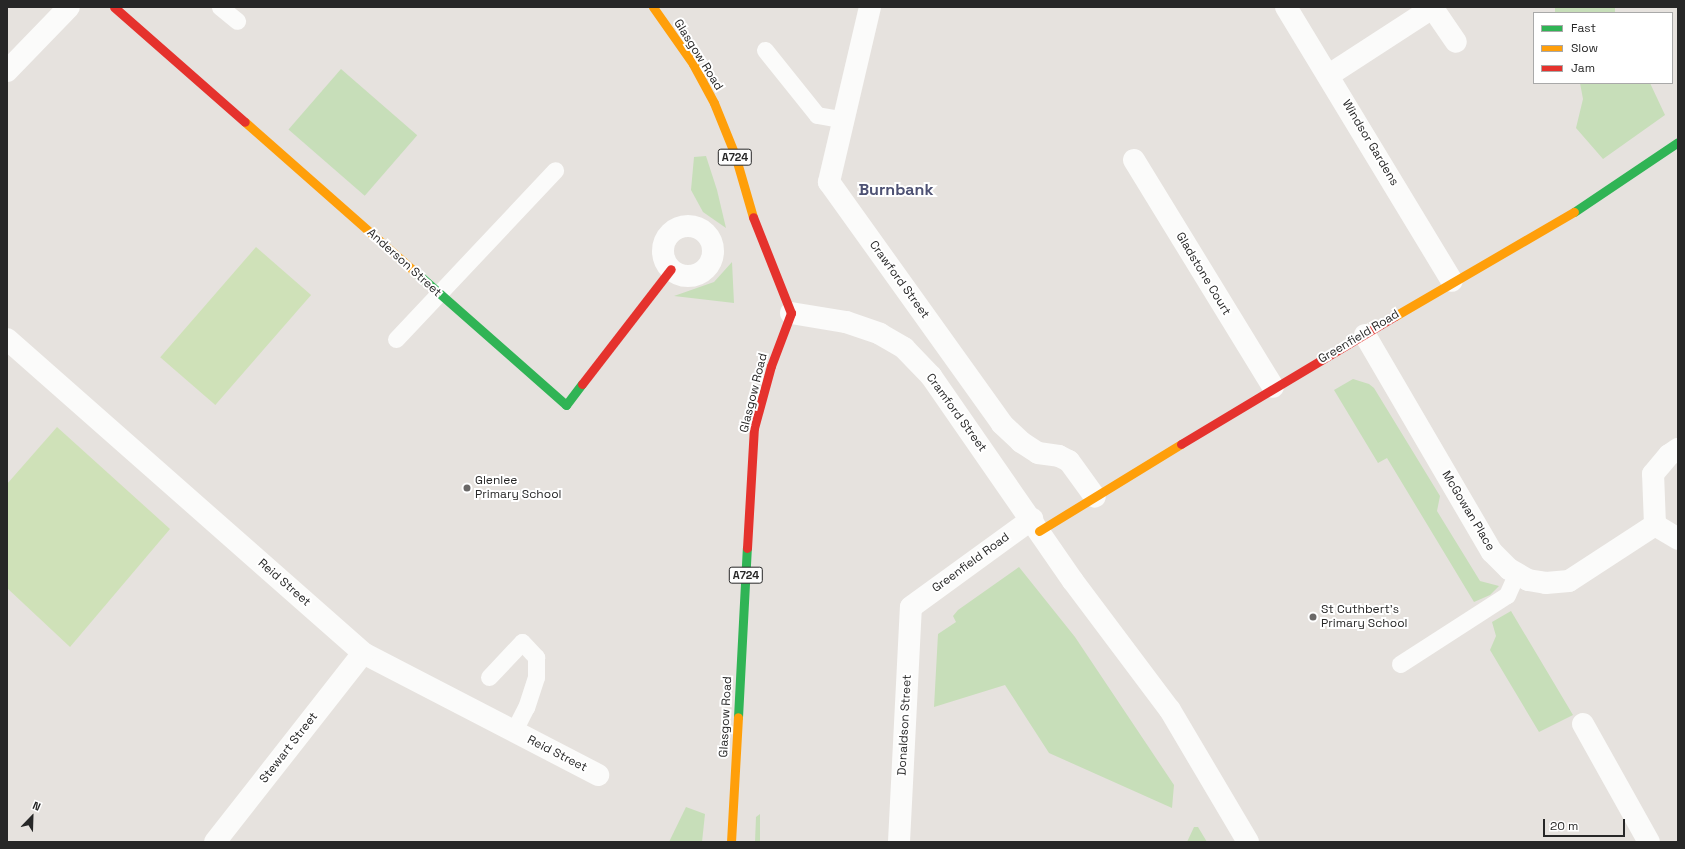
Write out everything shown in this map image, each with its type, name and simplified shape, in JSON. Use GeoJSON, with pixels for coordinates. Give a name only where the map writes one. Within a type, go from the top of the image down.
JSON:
{"type":"FeatureCollection","features":[{"type":"Feature","properties":{"kind":"street"},"geometry":{"type":"LineString","coordinates":[[7,71],[69,7]]}},
{"type":"Feature","properties":{"kind":"street","name":"Anderson Street"},"geometry":{"type":"LineString","coordinates":[[114,7],[438,294],[566,405],[671,269]]}},
{"type":"Feature","properties":{"kind":"street","name":"Glasgow Road"},"geometry":{"type":"LineString","coordinates":[[653,7],[703,80],[724,126],[752,212],[791,313],[771,366],[754,428],[731,842]]}},
{"type":"Feature","properties":{"kind":"street","name":"Crawford Street"},"geometry":{"type":"LineString","coordinates":[[870,7],[829,182],[1002,424],[1021,442],[1038,453],[1059,456],[1069,461],[1095,497]]}},
{"type":"Feature","properties":{"kind":"street","name":"Windsor Gardens"},"geometry":{"type":"LineString","coordinates":[[1286,7],[1329,75],[1452,280]]}},
{"type":"Feature","properties":{"kind":"street"},"geometry":{"type":"LineString","coordinates":[[1329,75],[1432,7],[1456,42]]}},
{"type":"Feature","properties":{"kind":"street","name":"Greenfield Road"},"geometry":{"type":"LineString","coordinates":[[911,607],[1036,525],[1095,497],[1273,388],[1365,335],[1452,280],[1563,218],[1678,142]]}},
{"type":"Feature","properties":{"kind":"street","name":"Gladstone Court"},"geometry":{"type":"LineString","coordinates":[[1134,160],[1273,388]]}},
{"type":"Feature","properties":{"kind":"street","name":"Cramford Street"},"geometry":{"type":"LineString","coordinates":[[791,313],[846,322],[880,334],[904,348],[931,376],[1036,525],[1170,710],[1248,842]]}},
{"type":"Feature","properties":{"kind":"street","name":"McGowan Place"},"geometry":{"type":"LineString","coordinates":[[1365,335],[1492,552],[1517,573],[1528,580],[1546,583],[1569,581],[1655,525]]}},
{"type":"Feature","properties":{"kind":"street","name":"Reid Street"},"geometry":{"type":"LineString","coordinates":[[7,339],[363,653],[598,775]]}},
{"type":"Feature","properties":{"kind":"street"},"geometry":{"type":"LineString","coordinates":[[1678,450],[1669,455],[1653,474],[1655,525],[1678,539]]}},
{"type":"Feature","properties":{"kind":"street","name":"Donaldson Street"},"geometry":{"type":"LineString","coordinates":[[899,842],[911,607]]}},
{"type":"Feature","properties":{"kind":"street","name":"Stewart Street"},"geometry":{"type":"LineString","coordinates":[[215,842],[363,653]]}},
{"type":"Feature","properties":{"kind":"street"},"geometry":{"type":"LineString","coordinates":[[1583,724],[1649,842]]}},
{"type":"Feature","properties":{"kind":"lane"},"geometry":{"type":"LineString","coordinates":[[220,7],[237,21]]}},
{"type":"Feature","properties":{"kind":"lane"},"geometry":{"type":"LineString","coordinates":[[765,50],[817,115],[844,120]]}},
{"type":"Feature","properties":{"kind":"lane"},"geometry":{"type":"LineString","coordinates":[[396,339],[555,170]]}},
{"type":"Feature","properties":{"kind":"lane"},"geometry":{"type":"LineString","coordinates":[[1400,664],[1507,595],[1517,573]]}},
{"type":"Feature","properties":{"kind":"lane"},"geometry":{"type":"LineString","coordinates":[[489,677],[522,642],[536,657],[536,677],[526,708],[514,731]]}},
{"type":"Feature","properties":{"kind":"green space"},"geometry":{"type":"Polygon","coordinates":[[[1555,7],[1615,7],[1615,12],[1555,12],[1555,7]]]}},
{"type":"Feature","properties":{"kind":"green space"},"geometry":{"type":"Polygon","coordinates":[[[341,69],[417,135],[365,196],[289,129],[341,69]]]}},
{"type":"Feature","properties":{"kind":"green space"},"geometry":{"type":"Polygon","coordinates":[[[1580,84],[1650,84],[1665,115],[1603,159],[1576,128],[1583,99],[1580,84]]]}},
{"type":"Feature","properties":{"kind":"green space"},"geometry":{"type":"Polygon","coordinates":[[[706,156],[717,190],[726,228],[703,212],[691,190],[694,157],[706,156]]]}},
{"type":"Feature","properties":{"kind":"green space"},"geometry":{"type":"Polygon","coordinates":[[[256,247],[311,295],[215,405],[160,357],[256,247]]]}},
{"type":"Feature","properties":{"kind":"green space"},"geometry":{"type":"Polygon","coordinates":[[[732,262],[734,303],[674,296],[714,282],[732,262]]]}},
{"type":"Feature","properties":{"kind":"green space"},"geometry":{"type":"Polygon","coordinates":[[[1353,379],[1369,384],[1374,388],[1440,496],[1437,511],[1480,581],[1499,586],[1490,595],[1474,602],[1387,458],[1378,463],[1334,390],[1353,379]]]}},
{"type":"Feature","properties":{"kind":"green space"},"geometry":{"type":"Polygon","coordinates":[[[57,427],[170,529],[70,647],[7,588],[7,484],[57,427]]]}},
{"type":"Feature","properties":{"kind":"green space"},"geometry":{"type":"Polygon","coordinates":[[[1019,567],[1075,637],[1174,785],[1172,808],[1049,753],[1005,685],[934,707],[938,634],[956,622],[953,616],[958,610],[1019,567]]]}},
{"type":"Feature","properties":{"kind":"green space"},"geometry":{"type":"Polygon","coordinates":[[[1511,611],[1573,715],[1539,732],[1490,650],[1496,636],[1492,622],[1511,611]]]}},
{"type":"Feature","properties":{"kind":"green space"},"geometry":{"type":"Polygon","coordinates":[[[686,807],[705,814],[702,842],[669,842],[686,807]]]}},
{"type":"Feature","properties":{"kind":"green space"},"geometry":{"type":"Polygon","coordinates":[[[760,814],[760,842],[755,842],[756,817],[760,814]]]}},
{"type":"Feature","properties":{"kind":"green space"},"geometry":{"type":"Polygon","coordinates":[[[1194,827],[1198,827],[1207,842],[1187,842],[1194,827]]]}},
{"type":"Feature","properties":{"kind":"traffic: fast"},"geometry":{"type":"LineString","coordinates":[[1574,212],[1678,142]]}},
{"type":"Feature","properties":{"kind":"traffic: fast"},"geometry":{"type":"LineString","coordinates":[[413,270],[566,405],[582,384]]}},
{"type":"Feature","properties":{"kind":"traffic: fast"},"geometry":{"type":"LineString","coordinates":[[738,717],[747,548]]}},
{"type":"Feature","properties":{"kind":"traffic: slow"},"geometry":{"type":"LineString","coordinates":[[653,7],[693,64],[714,103],[735,155],[753,217]]}},
{"type":"Feature","properties":{"kind":"traffic: slow"},"geometry":{"type":"LineString","coordinates":[[245,122],[413,270]]}},
{"type":"Feature","properties":{"kind":"traffic: slow"},"geometry":{"type":"LineString","coordinates":[[1395,316],[1574,212]]}},
{"type":"Feature","properties":{"kind":"traffic: slow"},"geometry":{"type":"LineString","coordinates":[[1039,531],[1181,444]]}},
{"type":"Feature","properties":{"kind":"traffic: slow"},"geometry":{"type":"LineString","coordinates":[[731,842],[738,717]]}},
{"type":"Feature","properties":{"kind":"traffic: jam"},"geometry":{"type":"LineString","coordinates":[[114,7],[245,122]]}},
{"type":"Feature","properties":{"kind":"traffic: jam"},"geometry":{"type":"LineString","coordinates":[[747,548],[754,428],[771,366],[791,313],[753,217]]}},
{"type":"Feature","properties":{"kind":"traffic: jam"},"geometry":{"type":"LineString","coordinates":[[582,384],[671,269]]}},
{"type":"Feature","properties":{"kind":"traffic: jam"},"geometry":{"type":"LineString","coordinates":[[1181,444],[1395,316]]}},
{"type":"Feature","properties":{"kind":"place","name":"Glenlee Primary School"},"geometry":{"type":"Point","coordinates":[467,488]}},
{"type":"Feature","properties":{"kind":"place","name":"St Cuthbert's Primary School"},"geometry":{"type":"Point","coordinates":[1313,617]}},
{"type":"Feature","properties":{"kind":"district","name":"Burnbank"},"geometry":{"type":"Point","coordinates":[896,190]}}]}
